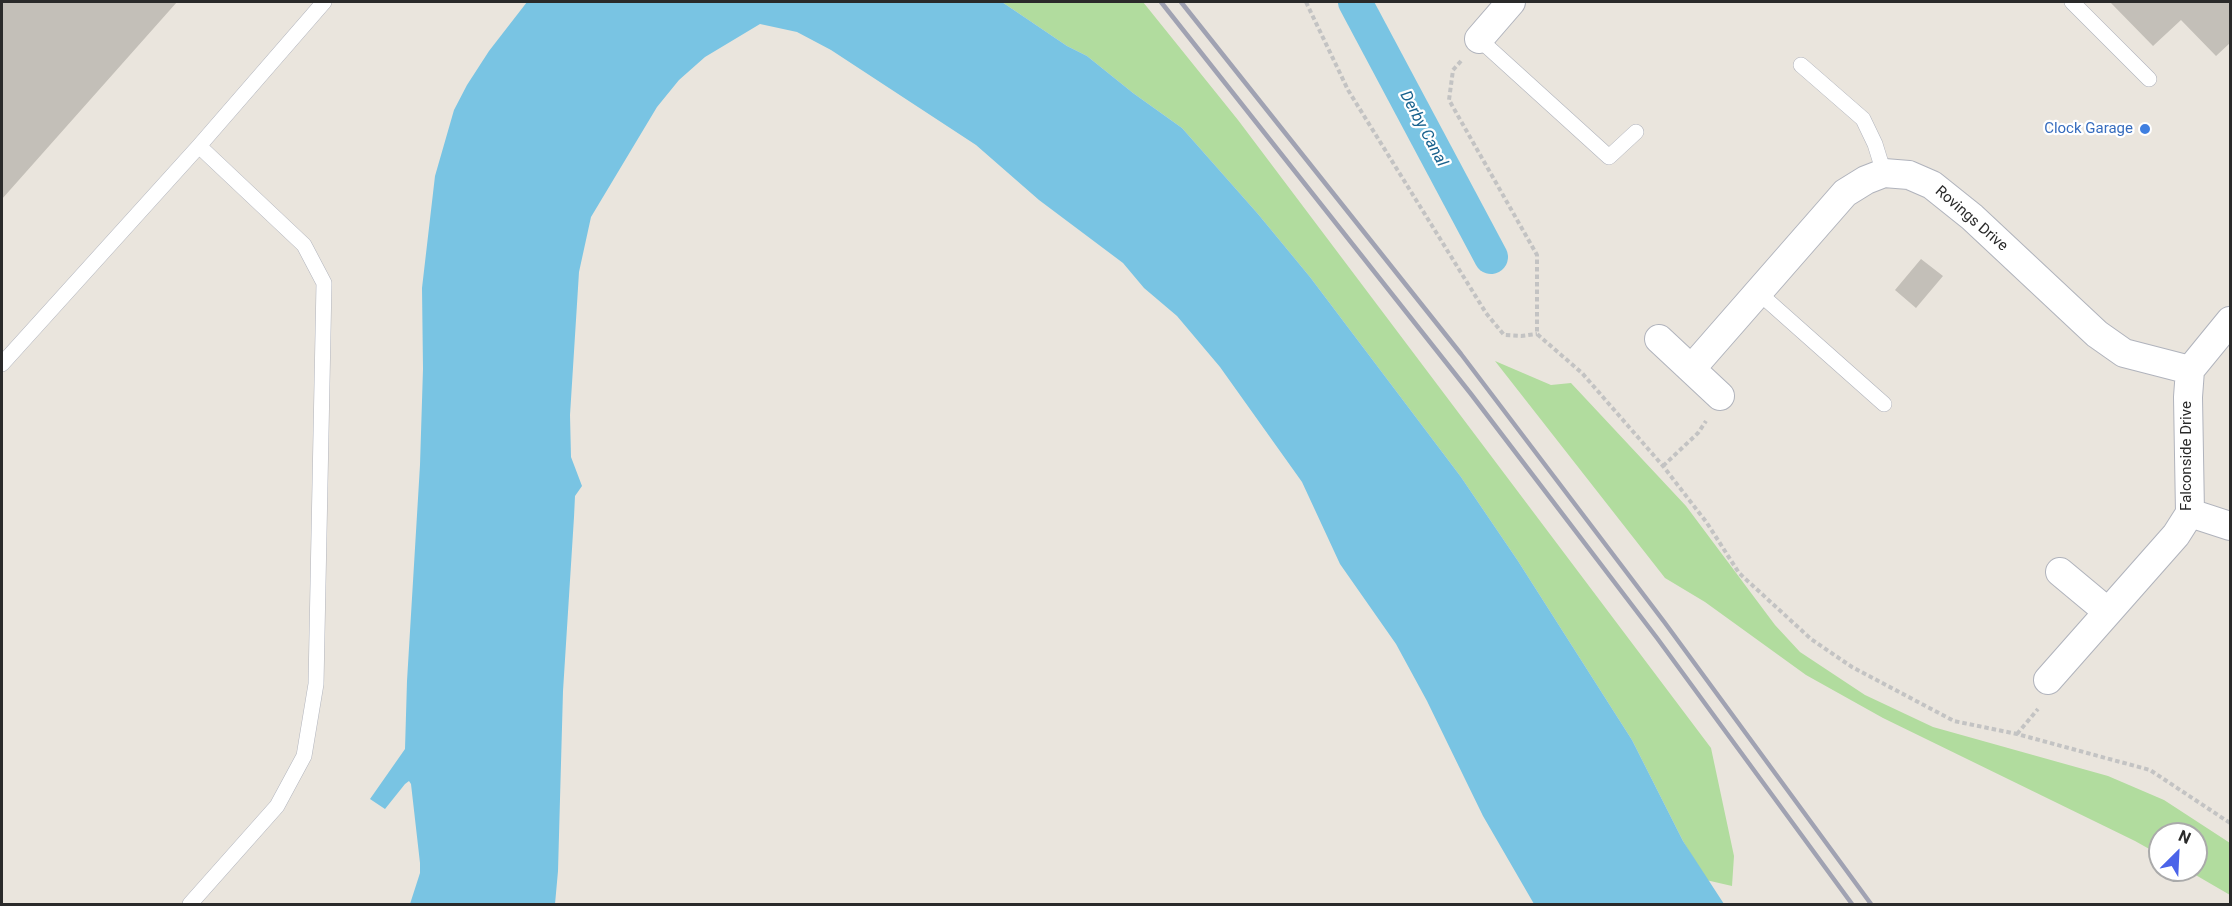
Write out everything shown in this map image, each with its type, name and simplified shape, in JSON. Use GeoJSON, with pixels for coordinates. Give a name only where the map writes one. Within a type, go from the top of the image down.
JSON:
{"type":"FeatureCollection","features":[{"type":"Feature","properties":{"kind":"street"},"geometry":{"type":"LineString","coordinates":[[1479,39],[1511,2]]}},
{"type":"Feature","properties":{"kind":"street"},"geometry":{"type":"LineString","coordinates":[[1692,368],[1845,193],[1884,172]]}},
{"type":"Feature","properties":{"kind":"street","name":"Rovings Drive"},"geometry":{"type":"LineString","coordinates":[[1884,172],[1909,175],[1932,185],[1972,217],[2097,334],[2124,353],[2190,370]]}},
{"type":"Feature","properties":{"kind":"street"},"geometry":{"type":"LineString","coordinates":[[2190,370],[2230,321]]}},
{"type":"Feature","properties":{"kind":"street"},"geometry":{"type":"LineString","coordinates":[[1659,339],[1720,396]]}},
{"type":"Feature","properties":{"kind":"street","name":"Falconside Drive"},"geometry":{"type":"LineString","coordinates":[[2048,680],[2176,535],[2190,513],[2187,397],[2190,370]]}},
{"type":"Feature","properties":{"kind":"street"},"geometry":{"type":"LineString","coordinates":[[2190,513],[2230,526]]}},
{"type":"Feature","properties":{"kind":"street"},"geometry":{"type":"LineString","coordinates":[[2060,572],[2108,612]]}},
{"type":"Feature","properties":{"kind":"lane"},"geometry":{"type":"LineString","coordinates":[[2,364],[199,146],[324,2]]}},
{"type":"Feature","properties":{"kind":"lane"},"geometry":{"type":"LineString","coordinates":[[2072,2],[2148,79]]}},
{"type":"Feature","properties":{"kind":"lane"},"geometry":{"type":"LineString","coordinates":[[1479,39],[1610,157],[1636,132]]}},
{"type":"Feature","properties":{"kind":"lane"},"geometry":{"type":"LineString","coordinates":[[1801,65],[1863,119],[1875,144],[1884,172]]}},
{"type":"Feature","properties":{"kind":"lane"},"geometry":{"type":"LineString","coordinates":[[190,904],[277,806],[304,756],[316,684],[324,283],[304,245],[199,146]]}},
{"type":"Feature","properties":{"kind":"lane"},"geometry":{"type":"LineString","coordinates":[[1759,293],[1884,404]]}},
{"type":"Feature","properties":{"kind":"path"},"geometry":{"type":"LineString","coordinates":[[1306,2],[1348,90],[1485,313],[1504,335],[1538,334],[1582,373],[1663,466],[1707,523],[1739,573],[1811,639],[1852,667],[1954,721],[2017,734],[2150,770],[2230,823]]}},
{"type":"Feature","properties":{"kind":"path"},"geometry":{"type":"LineString","coordinates":[[1479,39],[1453,70],[1449,100],[1537,255],[1538,334]]}},
{"type":"Feature","properties":{"kind":"path"},"geometry":{"type":"LineString","coordinates":[[1663,466],[1698,434],[1720,396]]}},
{"type":"Feature","properties":{"kind":"green space"},"geometry":{"type":"Polygon","coordinates":[[[1002,2],[1143,2],[1238,120],[1711,748],[1734,856],[1732,886],[1706,880],[1683,841],[1632,740],[1518,561],[1461,477],[1310,277],[1258,214],[1182,128],[1087,56],[1067,46],[1002,2]]]}},
{"type":"Feature","properties":{"kind":"green space"},"geometry":{"type":"Polygon","coordinates":[[[1495,361],[1551,385],[1571,383],[1686,506],[1775,625],[1800,652],[1865,695],[1933,727],[2108,776],[2164,800],[2198,822],[2148,822],[2148,848],[1883,718],[1806,675],[1705,602],[1665,578],[1495,361]]]}},
{"type":"Feature","properties":{"kind":"green space"},"geometry":{"type":"Polygon","coordinates":[[[2208,829],[2230,843],[2230,895],[2208,882],[2208,829]]]}},
{"type":"Feature","properties":{"kind":"water"},"geometry":{"type":"Polygon","coordinates":[[[527,2],[1002,2],[1067,46],[1087,56],[1182,128],[1310,277],[1461,477],[1518,561],[1632,740],[1683,841],[1724,904],[1534,904],[1483,816],[1427,701],[1396,644],[1340,564],[1302,482],[1220,367],[1177,316],[1144,288],[1123,263],[1039,200],[976,145],[831,50],[797,32],[760,24],[705,57],[679,80],[657,107],[591,217],[579,272],[570,415],[571,457],[582,486],[575,496],[563,691],[555,904],[410,904],[420,873],[411,784],[409,781],[405,784],[385,809],[370,799],[405,749],[420,465],[423,369],[422,288],[435,176],[454,110],[467,85],[489,51],[527,2]]]}},
{"type":"Feature","properties":{"kind":"building"},"geometry":{"type":"Polygon","coordinates":[[[2,2],[177,2],[2,199],[2,2]]]}},
{"type":"Feature","properties":{"kind":"building"},"geometry":{"type":"Polygon","coordinates":[[[2110,2],[2230,2],[2230,43],[2216,56],[2181,20],[2153,46],[2110,2]]]}},
{"type":"Feature","properties":{"kind":"building"},"geometry":{"type":"Polygon","coordinates":[[[1921,259],[1943,276],[1916,308],[1895,290],[1921,259]]]}},
{"type":"Feature","properties":{"kind":"waterway","name":"Derby Canal"},"geometry":{"type":"LineString","coordinates":[[1355,2],[1491,257]]}},
{"type":"Feature","properties":{"kind":"railway"},"geometry":{"type":"LineString","coordinates":[[1161,2],[1471,394],[1657,638],[1852,904]]}},
{"type":"Feature","properties":{"kind":"railway"},"geometry":{"type":"LineString","coordinates":[[1181,2],[1461,354],[1665,623],[1871,904]]}},
{"type":"Feature","properties":{"kind":"place","name":"Clock Garage"},"geometry":{"type":"Point","coordinates":[2145,129]}}]}
